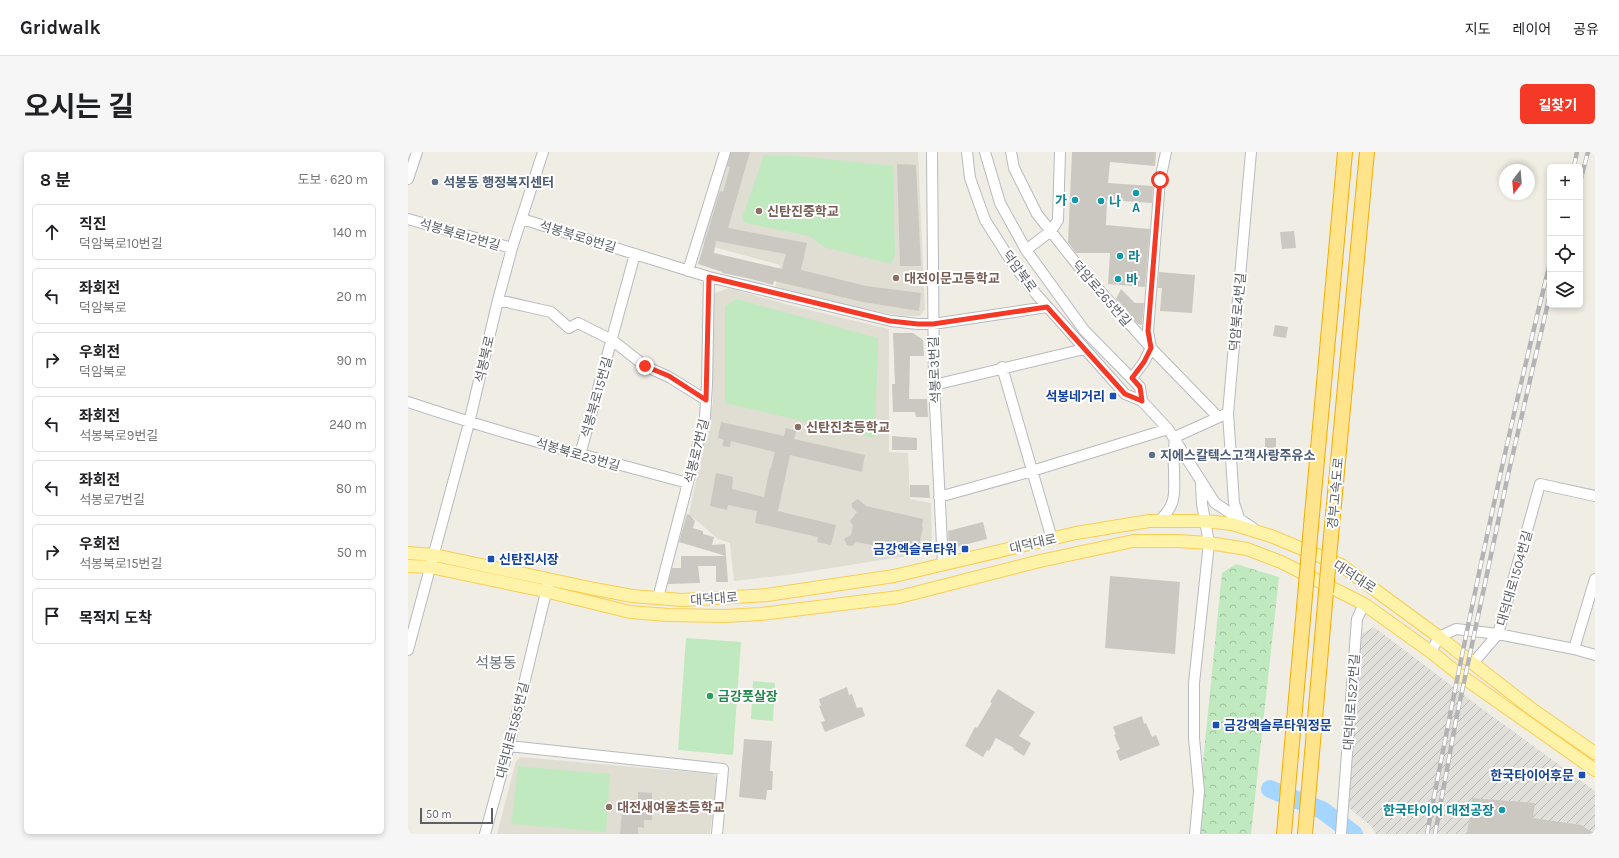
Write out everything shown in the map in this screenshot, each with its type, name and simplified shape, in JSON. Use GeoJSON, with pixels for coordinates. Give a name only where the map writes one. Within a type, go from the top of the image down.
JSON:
{"type":"FeatureCollection","features":[{"type":"Feature","properties":{"kind":"highway","name":"경부고속도로"},"geometry":{"type":"LineString","coordinates":[[1284,834],[1345,152]]}},
{"type":"Feature","properties":{"kind":"highway","name":"경부고속도로"},"geometry":{"type":"LineString","coordinates":[[1305,832],[1367,152]]}},
{"type":"Feature","properties":{"kind":"main road","name":"대덕대로"},"geometry":{"type":"LineString","coordinates":[[408,553],[434,555],[590,588],[682,600],[767,594],[894,576],[1052,539],[1141,522],[1206,521],[1232,524],[1262,533],[1341,564],[1439,637],[1533,710],[1595,753]]}},
{"type":"Feature","properties":{"kind":"main road","name":"대덕대로"},"geometry":{"type":"LineString","coordinates":[[408,566],[430,567],[545,591],[630,612],[668,615],[724,616],[762,614],[899,597],[1040,561],[1134,541],[1209,543],[1248,549],[1280,562],[1364,604],[1431,652],[1460,675],[1595,770]]}},
{"type":"Feature","properties":{"kind":"street"},"geometry":{"type":"LineString","coordinates":[[408,179],[417,152]]}},
{"type":"Feature","properties":{"kind":"street","name":"석봉북로"},"geometry":{"type":"LineString","coordinates":[[408,650],[469,423],[512,248],[543,152]]}},
{"type":"Feature","properties":{"kind":"street"},"geometry":{"type":"LineString","coordinates":[[688,271],[725,152]]}},
{"type":"Feature","properties":{"kind":"street","name":"석봉로3번길"},"geometry":{"type":"LineString","coordinates":[[932,152],[934,385],[943,564]]}},
{"type":"Feature","properties":{"kind":"street","name":"덕암북로"},"geometry":{"type":"LineString","coordinates":[[967,152],[970,178],[985,220],[1012,261],[1047,307],[1125,394],[1142,401],[1171,433],[1215,503],[1262,533]]}},
{"type":"Feature","properties":{"kind":"street","name":"덕암북로"},"geometry":{"type":"LineString","coordinates":[[985,152],[1000,203],[1026,250],[1084,330],[1140,387],[1142,401]]}},
{"type":"Feature","properties":{"kind":"street","name":"덕암로265번길"},"geometry":{"type":"LineString","coordinates":[[1011,152],[1014,168],[1037,214],[1083,272],[1151,348],[1223,415]]}},
{"type":"Feature","properties":{"kind":"street"},"geometry":{"type":"LineString","coordinates":[[1026,250],[1051,231],[1058,220],[1060,152]]}},
{"type":"Feature","properties":{"kind":"street"},"geometry":{"type":"LineString","coordinates":[[1132,378],[1144,362],[1151,348],[1148,331],[1160,180],[1166,152]]}},
{"type":"Feature","properties":{"kind":"street","name":"덕암북로4번길"},"geometry":{"type":"LineString","coordinates":[[1223,415],[1251,152]]}},
{"type":"Feature","properties":{"kind":"street","name":"석봉북로12번길"},"geometry":{"type":"LineString","coordinates":[[408,219],[512,248]]}},
{"type":"Feature","properties":{"kind":"street","name":"석봉북로9번길"},"geometry":{"type":"LineString","coordinates":[[522,219],[709,277],[890,321],[933,324],[1047,307]]}},
{"type":"Feature","properties":{"kind":"street"},"geometry":{"type":"LineString","coordinates":[[612,340],[635,254]]}},
{"type":"Feature","properties":{"kind":"street","name":"석봉로7번길"},"geometry":{"type":"LineString","coordinates":[[658,598],[705,417],[709,277]]}},
{"type":"Feature","properties":{"kind":"street","name":"석봉북로15번길"},"geometry":{"type":"LineString","coordinates":[[498,300],[551,312],[569,328],[578,323],[612,340],[645,366],[669,376],[706,400]]}},
{"type":"Feature","properties":{"kind":"street","name":"석봉북로15번길"},"geometry":{"type":"LineString","coordinates":[[580,454],[612,340]]}},
{"type":"Feature","properties":{"kind":"street"},"geometry":{"type":"LineString","coordinates":[[934,385],[1002,367],[1084,349]]}},
{"type":"Feature","properties":{"kind":"street"},"geometry":{"type":"LineString","coordinates":[[1002,367],[1052,539]]}},
{"type":"Feature","properties":{"kind":"street","name":"석봉북로23번길"},"geometry":{"type":"LineString","coordinates":[[408,402],[469,423],[688,483]]}},
{"type":"Feature","properties":{"kind":"street"},"geometry":{"type":"LineString","coordinates":[[939,497],[1171,433],[1223,415],[1234,503],[1239,518]]}},
{"type":"Feature","properties":{"kind":"street"},"geometry":{"type":"LineString","coordinates":[[1159,521],[1168,512],[1173,502],[1175,489],[1171,433]]}},
{"type":"Feature","properties":{"kind":"street"},"geometry":{"type":"LineString","coordinates":[[1195,834],[1199,791],[1194,738],[1194,682],[1209,543],[1202,504],[1202,483]]}},
{"type":"Feature","properties":{"kind":"street","name":"대덕대로1504번길"},"geometry":{"type":"LineString","coordinates":[[1473,664],[1498,634],[1540,484],[1595,496]]}},
{"type":"Feature","properties":{"kind":"street","name":"대덕대로1585번길"},"geometry":{"type":"LineString","coordinates":[[485,834],[549,579]]}},
{"type":"Feature","properties":{"kind":"street"},"geometry":{"type":"LineString","coordinates":[[1574,648],[1595,579]]}},
{"type":"Feature","properties":{"kind":"street","name":"대덕대로1527번길"},"geometry":{"type":"LineString","coordinates":[[1341,834],[1357,619],[1364,604]]}},
{"type":"Feature","properties":{"kind":"street"},"geometry":{"type":"LineString","coordinates":[[1431,652],[1439,637],[1456,630],[1498,634],[1574,648],[1595,655]]}},
{"type":"Feature","properties":{"kind":"street"},"geometry":{"type":"LineString","coordinates":[[508,746],[723,769],[717,834]]}},
{"type":"Feature","properties":{"kind":"shaded area"},"geometry":{"type":"Polygon","coordinates":[[[724,152],[918,152],[925,310],[920,316],[901,316],[775,289],[780,265],[699,243],[724,152]]]}},
{"type":"Feature","properties":{"kind":"shaded area","name":"신탄진초등학교"},"geometry":{"type":"Polygon","coordinates":[[[729,288],[789,305],[889,329],[889,452],[908,453],[910,499],[931,503],[932,552],[787,575],[734,581],[730,543],[718,539],[689,514],[713,403],[712,294],[729,288]]]}},
{"type":"Feature","properties":{"kind":"shaded area"},"geometry":{"type":"Polygon","coordinates":[[[1374,627],[1477,705],[1595,791],[1595,834],[1376,834],[1372,827],[1348,807],[1359,635],[1374,627]]]}},
{"type":"Feature","properties":{"kind":"shaded area","name":"대전새여울초등학교"},"geometry":{"type":"Polygon","coordinates":[[[521,757],[713,774],[717,779],[710,834],[497,834],[516,761],[521,757]]]}},
{"type":"Feature","properties":{"kind":"green space"},"geometry":{"type":"Polygon","coordinates":[[[764,155],[799,156],[893,166],[895,255],[891,264],[824,247],[809,236],[745,223],[742,218],[764,155]]]}},
{"type":"Feature","properties":{"kind":"green space"},"geometry":{"type":"Polygon","coordinates":[[[737,299],[878,338],[875,438],[725,403],[725,306],[737,299]]]}},
{"type":"Feature","properties":{"kind":"green space"},"geometry":{"type":"Polygon","coordinates":[[[1236,564],[1279,577],[1251,834],[1199,834],[1203,762],[1222,573],[1236,564]]]}},
{"type":"Feature","properties":{"kind":"green space","name":"금강풋살장"},"geometry":{"type":"Polygon","coordinates":[[[686,638],[741,642],[733,755],[678,750],[686,638]]]}},
{"type":"Feature","properties":{"kind":"green space"},"geometry":{"type":"Polygon","coordinates":[[[753,681],[775,683],[773,721],[751,719],[753,681]]]}},
{"type":"Feature","properties":{"kind":"green space"},"geometry":{"type":"Polygon","coordinates":[[[518,766],[610,774],[606,832],[511,824],[518,766]]]}},
{"type":"Feature","properties":{"kind":"building"},"geometry":{"type":"Polygon","coordinates":[[[731,152],[750,152],[728,228],[807,243],[801,270],[866,286],[921,293],[919,311],[863,302],[774,281],[773,285],[722,273],[698,264],[720,191],[723,192],[730,167],[727,166],[731,152]],[[716,241],[714,253],[782,269],[786,254],[716,241]]]}},
{"type":"Feature","properties":{"kind":"building"},"geometry":{"type":"Polygon","coordinates":[[[1072,152],[1156,152],[1155,166],[1110,162],[1108,183],[1153,186],[1152,203],[1107,200],[1106,225],[1150,229],[1145,287],[1108,284],[1110,253],[1076,253],[1068,242],[1072,152]]]}},
{"type":"Feature","properties":{"kind":"building"},"geometry":{"type":"Polygon","coordinates":[[[897,164],[916,165],[921,266],[900,266],[897,164]]]}},
{"type":"Feature","properties":{"kind":"building"},"geometry":{"type":"Polygon","coordinates":[[[1294,231],[1296,248],[1282,249],[1280,232],[1294,231]]]}},
{"type":"Feature","properties":{"kind":"building"},"geometry":{"type":"Polygon","coordinates":[[[1159,272],[1195,275],[1192,313],[1160,311],[1162,288],[1158,288],[1159,272]]]}},
{"type":"Feature","properties":{"kind":"building"},"geometry":{"type":"Polygon","coordinates":[[[1121,289],[1135,303],[1144,303],[1142,325],[1138,324],[1116,299],[1121,289]]]}},
{"type":"Feature","properties":{"kind":"building"},"geometry":{"type":"Polygon","coordinates":[[[1275,325],[1288,327],[1286,338],[1273,336],[1275,325]]]}},
{"type":"Feature","properties":{"kind":"building"},"geometry":{"type":"Polygon","coordinates":[[[893,333],[913,333],[923,340],[924,356],[910,356],[909,399],[927,399],[928,417],[916,417],[915,412],[893,412],[892,384],[895,384],[893,333]]]}},
{"type":"Feature","properties":{"kind":"building"},"geometry":{"type":"Polygon","coordinates":[[[721,422],[784,436],[786,428],[796,431],[794,439],[865,455],[862,472],[790,455],[778,511],[836,525],[831,545],[817,542],[818,537],[755,523],[757,511],[728,505],[727,510],[710,506],[716,473],[733,477],[732,489],[764,497],[775,452],[731,441],[730,447],[722,446],[724,440],[718,438],[721,422]]]}},
{"type":"Feature","properties":{"kind":"building"},"geometry":{"type":"Polygon","coordinates":[[[892,436],[917,438],[917,450],[892,450],[892,436]]]}},
{"type":"Feature","properties":{"kind":"building"},"geometry":{"type":"Polygon","coordinates":[[[1265,438],[1276,438],[1276,450],[1265,450],[1265,438]]]}},
{"type":"Feature","properties":{"kind":"building"},"geometry":{"type":"Polygon","coordinates":[[[910,485],[929,485],[930,498],[910,497],[910,485]]]}},
{"type":"Feature","properties":{"kind":"building"},"geometry":{"type":"Polygon","coordinates":[[[858,499],[866,506],[923,519],[923,528],[917,554],[856,542],[852,546],[847,545],[844,539],[851,535],[853,526],[850,521],[857,512],[852,507],[852,503],[858,499]]]}},
{"type":"Feature","properties":{"kind":"building"},"geometry":{"type":"Polygon","coordinates":[[[687,514],[690,515],[695,521],[693,528],[703,531],[703,534],[714,537],[712,545],[725,544],[726,556],[679,542],[687,514]]]}},
{"type":"Feature","properties":{"kind":"building"},"geometry":{"type":"Polygon","coordinates":[[[983,522],[987,539],[949,549],[948,531],[983,522]]]}},
{"type":"Feature","properties":{"kind":"building"},"geometry":{"type":"Polygon","coordinates":[[[681,556],[726,556],[728,582],[716,582],[716,566],[698,566],[700,583],[668,584],[672,568],[681,568],[681,556]]]}},
{"type":"Feature","properties":{"kind":"building"},"geometry":{"type":"Polygon","coordinates":[[[1110,576],[1180,582],[1175,654],[1105,648],[1110,576]]]}},
{"type":"Feature","properties":{"kind":"building"},"geometry":{"type":"Polygon","coordinates":[[[847,687],[849,695],[852,694],[857,708],[862,707],[865,716],[825,732],[821,722],[825,721],[819,706],[821,706],[819,699],[847,687]]]}},
{"type":"Feature","properties":{"kind":"building"},"geometry":{"type":"Polygon","coordinates":[[[998,689],[1035,712],[1019,736],[1031,743],[1024,756],[1013,749],[1014,748],[996,738],[989,751],[987,750],[983,757],[965,746],[975,727],[977,728],[992,703],[990,702],[998,689]]]}},
{"type":"Feature","properties":{"kind":"building"},"geometry":{"type":"Polygon","coordinates":[[[1142,716],[1144,724],[1146,723],[1152,737],[1156,735],[1160,745],[1120,761],[1116,751],[1120,749],[1114,735],[1116,734],[1113,727],[1142,716]]]}},
{"type":"Feature","properties":{"kind":"building"},"geometry":{"type":"Polygon","coordinates":[[[744,739],[772,741],[770,771],[773,771],[772,790],[767,790],[766,800],[739,797],[744,739]]]}},
{"type":"Feature","properties":{"kind":"building"},"geometry":{"type":"Polygon","coordinates":[[[638,792],[652,793],[652,820],[644,820],[644,828],[638,827],[638,834],[620,834],[623,800],[638,802],[638,792]]]}},
{"type":"Feature","properties":{"kind":"building","name":"한국타이어 대전공장"},"geometry":{"type":"Polygon","coordinates":[[[1472,798],[1535,803],[1533,818],[1581,825],[1595,834],[1467,834],[1472,798]]]}},
{"type":"Feature","properties":{"kind":"waterway"},"geometry":{"type":"LineString","coordinates":[[1270,789],[1322,810],[1354,834]]}},
{"type":"Feature","properties":{"kind":"railway"},"geometry":{"type":"LineString","coordinates":[[1575,164],[1577,152]]}},
{"type":"Feature","properties":{"kind":"railway"},"geometry":{"type":"LineString","coordinates":[[1583,171],[1588,152]]}},
{"type":"Feature","properties":{"kind":"railway"},"geometry":{"type":"LineString","coordinates":[[1427,834],[1484,548],[1548,272]]}},
{"type":"Feature","properties":{"kind":"railway"},"geometry":{"type":"LineString","coordinates":[[1435,834],[1457,715],[1508,475],[1547,307]]}},
{"type":"Feature","properties":{"kind":"place","name":"석봉동 행정복지센터"},"geometry":{"type":"Point","coordinates":[435,182]}},
{"type":"Feature","properties":{"kind":"place","name":"A"},"geometry":{"type":"Point","coordinates":[1136,193]}},
{"type":"Feature","properties":{"kind":"place","name":"가"},"geometry":{"type":"Point","coordinates":[1075,200]}},
{"type":"Feature","properties":{"kind":"place","name":"나"},"geometry":{"type":"Point","coordinates":[1101,201]}},
{"type":"Feature","properties":{"kind":"place","name":"신탄진중학교"},"geometry":{"type":"Point","coordinates":[759,211]}},
{"type":"Feature","properties":{"kind":"place","name":"라"},"geometry":{"type":"Point","coordinates":[1120,256]}},
{"type":"Feature","properties":{"kind":"place","name":"대전이문고등학교"},"geometry":{"type":"Point","coordinates":[896,278]}},
{"type":"Feature","properties":{"kind":"place","name":"바"},"geometry":{"type":"Point","coordinates":[1118,279]}},
{"type":"Feature","properties":{"kind":"place","name":"석봉네거리"},"geometry":{"type":"Point","coordinates":[1113,396]}},
{"type":"Feature","properties":{"kind":"place","name":"신탄진초등학교"},"geometry":{"type":"Point","coordinates":[798,427]}},
{"type":"Feature","properties":{"kind":"place","name":"지에스칼텍스고객사랑주유소"},"geometry":{"type":"Point","coordinates":[1152,455]}},
{"type":"Feature","properties":{"kind":"place","name":"금강엑슬루타워"},"geometry":{"type":"Point","coordinates":[965,549]}},
{"type":"Feature","properties":{"kind":"place","name":"신탄진시장"},"geometry":{"type":"Point","coordinates":[491,559]}},
{"type":"Feature","properties":{"kind":"place","name":"금강풋살장"},"geometry":{"type":"Point","coordinates":[710,696]}},
{"type":"Feature","properties":{"kind":"place","name":"금강엑슬루타워정문"},"geometry":{"type":"Point","coordinates":[1216,725]}},
{"type":"Feature","properties":{"kind":"place","name":"한국타이어후문"},"geometry":{"type":"Point","coordinates":[1582,775]}},
{"type":"Feature","properties":{"kind":"place","name":"대전새여울초등학교"},"geometry":{"type":"Point","coordinates":[609,807]}},
{"type":"Feature","properties":{"kind":"place","name":"한국타이어 대전공장"},"geometry":{"type":"Point","coordinates":[1502,810]}},
{"type":"Feature","properties":{"kind":"district","name":"석봉동"},"geometry":{"type":"Point","coordinates":[496,663]}},
{"type":"Feature","properties":{"kind":"route"},"geometry":{"type":"LineString","coordinates":[[645,366],[669,376],[706,400],[709,277],[890,321],[918,324],[933,324],[1047,307],[1125,394],[1142,401],[1140,387],[1132,378],[1144,362],[1151,348],[1148,331],[1160,180]]}}]}
